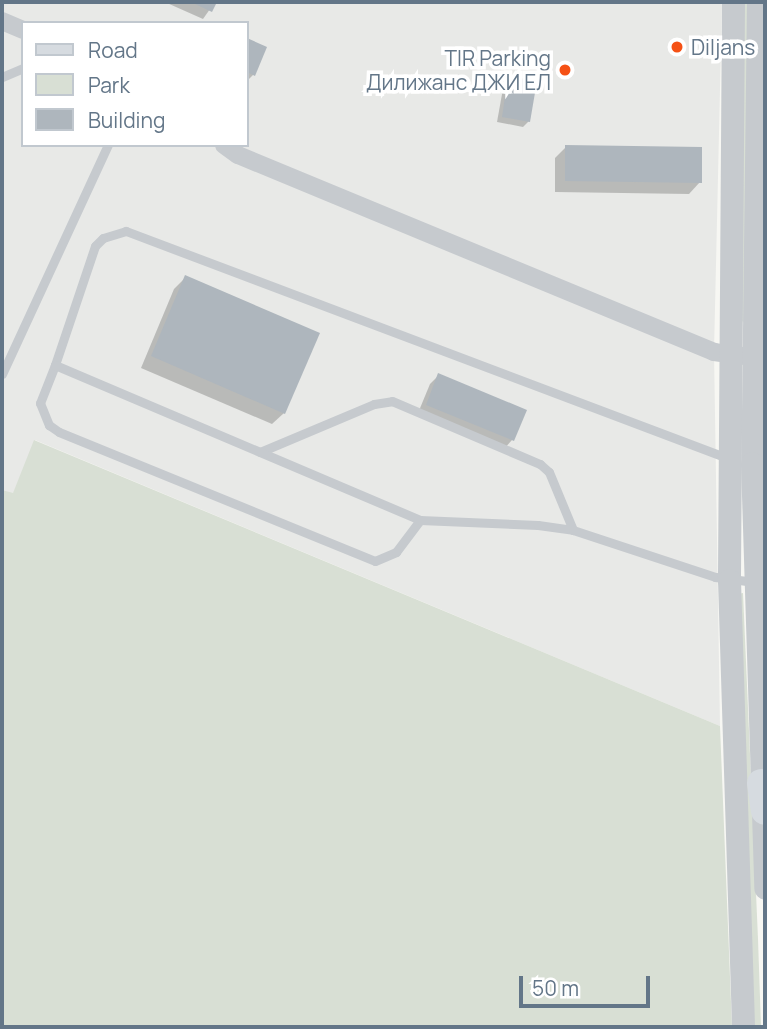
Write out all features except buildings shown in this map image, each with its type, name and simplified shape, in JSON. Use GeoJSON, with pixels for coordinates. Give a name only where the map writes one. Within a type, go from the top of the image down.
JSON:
{"type":"FeatureCollection","features":[{"type":"Feature","properties":{"kind":"main road"},"geometry":{"type":"LineString","coordinates":[[761,783],[765,811]]}},
{"type":"Feature","properties":{"kind":"street"},"geometry":{"type":"LineString","coordinates":[[733,2],[728,355],[729,580],[743,1027]]}},
{"type":"Feature","properties":{"kind":"street"},"geometry":{"type":"LineString","coordinates":[[758,2],[752,463],[765,888]]}},
{"type":"Feature","properties":{"kind":"street"},"geometry":{"type":"LineString","coordinates":[[2,21],[21,29]]}},
{"type":"Feature","properties":{"kind":"street"},"geometry":{"type":"LineString","coordinates":[[227,147],[238,155],[714,352],[753,357]]}},
{"type":"Feature","properties":{"kind":"lane"},"geometry":{"type":"LineString","coordinates":[[2,77],[21,69]]}},
{"type":"Feature","properties":{"kind":"lane"},"geometry":{"type":"LineString","coordinates":[[2,374],[107,147]]}},
{"type":"Feature","properties":{"kind":"lane"},"geometry":{"type":"LineString","coordinates":[[420,520],[396,552],[376,561],[59,432],[49,425],[40,403],[95,246],[103,238],[126,231],[729,459],[752,463]]}},
{"type":"Feature","properties":{"kind":"lane"},"geometry":{"type":"LineString","coordinates":[[55,365],[420,520],[538,525],[573,530],[729,580],[755,582]]}},
{"type":"Feature","properties":{"kind":"lane"},"geometry":{"type":"LineString","coordinates":[[260,452],[374,404],[392,401],[540,464],[549,472],[573,530]]}},
{"type":"Feature","properties":{"kind":"shaded area"},"geometry":{"type":"Polygon","coordinates":[[[2,2],[722,2],[714,352],[720,726],[35,440],[13,494],[2,490],[2,2]]]}},
{"type":"Feature","properties":{"kind":"green space"},"geometry":{"type":"Polygon","coordinates":[[[742,2],[750,2],[744,322],[741,321],[742,2]]]}},
{"type":"Feature","properties":{"kind":"green space"},"geometry":{"type":"Polygon","coordinates":[[[765,154],[765,613],[762,363],[765,154]]]}},
{"type":"Feature","properties":{"kind":"green space"},"geometry":{"type":"Polygon","coordinates":[[[34,440],[720,726],[732,1027],[2,1027],[2,490],[13,493],[34,440]]]}},
{"type":"Feature","properties":{"kind":"green space"},"geometry":{"type":"Polygon","coordinates":[[[743,593],[761,1027],[752,1027],[738,594],[743,593]]]}},
{"type":"Feature","properties":{"kind":"place","name":"Diljans"},"geometry":{"type":"Point","coordinates":[677,47]}},
{"type":"Feature","properties":{"kind":"place","name":"TIR Parking Дилижанс ДЖИ ЕЛ"},"geometry":{"type":"Point","coordinates":[565,70]}}]}
